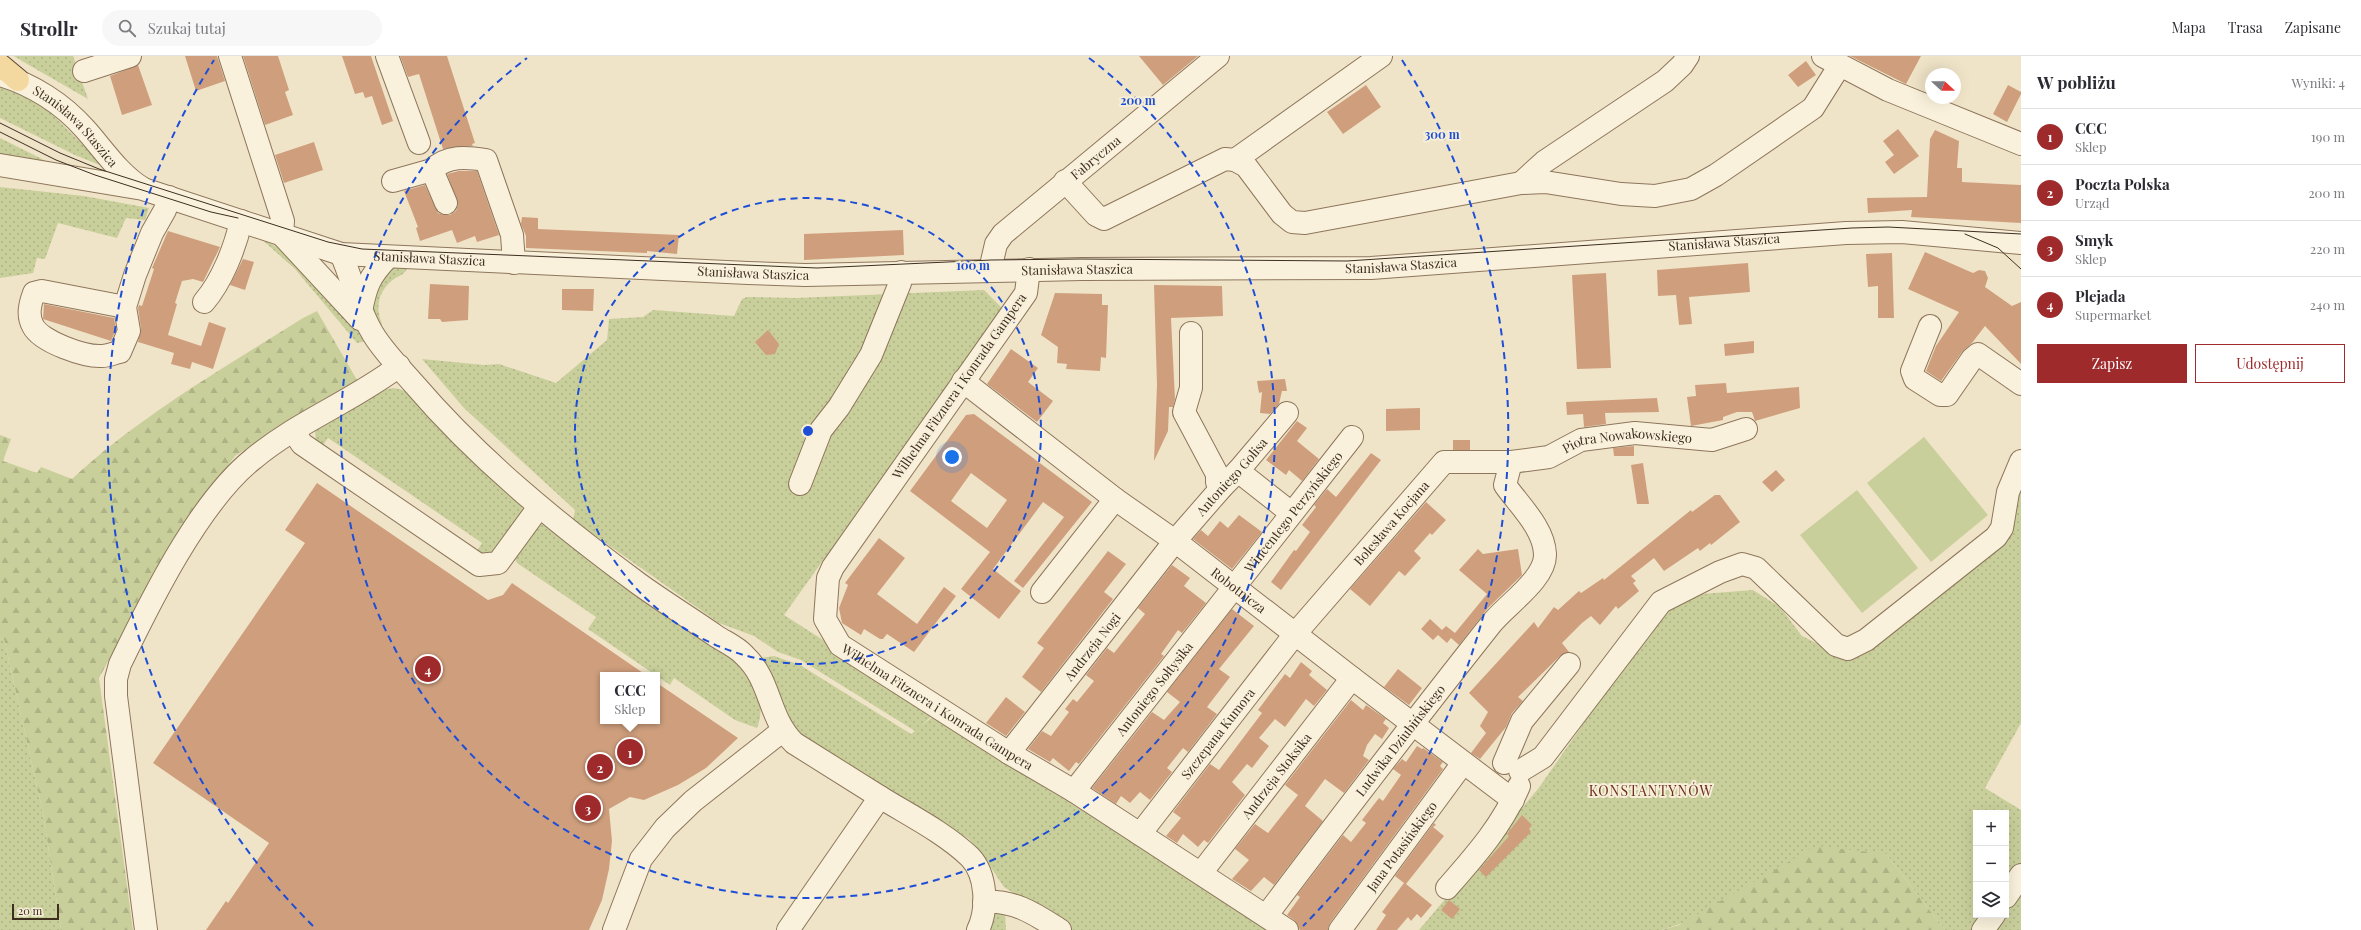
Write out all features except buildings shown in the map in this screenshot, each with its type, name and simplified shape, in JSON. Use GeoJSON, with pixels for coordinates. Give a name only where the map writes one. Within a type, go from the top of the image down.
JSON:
{"type":"FeatureCollection","features":[{"type":"Feature","properties":{"kind":"main road"},"geometry":{"type":"LineString","coordinates":[[0,65],[9,77]]}},
{"type":"Feature","properties":{"kind":"street"},"geometry":{"type":"LineString","coordinates":[[84,71],[130,56]]}},
{"type":"Feature","properties":{"kind":"street"},"geometry":{"type":"LineString","coordinates":[[230,56],[283,221],[282,235],[372,332],[399,366],[466,440],[539,507],[641,586],[744,654],[757,670],[766,686],[772,710],[782,731],[794,743],[952,843],[970,858],[979,873],[984,902],[984,914],[978,930]]}},
{"type":"Feature","properties":{"kind":"street"},"geometry":{"type":"LineString","coordinates":[[387,56],[419,143]]}},
{"type":"Feature","properties":{"kind":"street","name":"Fabryczna"},"geometry":{"type":"LineString","coordinates":[[990,270],[996,244],[1003,234],[1065,181],[1218,56]]}},
{"type":"Feature","properties":{"kind":"street"},"geometry":{"type":"LineString","coordinates":[[1235,160],[1381,56]]}},
{"type":"Feature","properties":{"kind":"street"},"geometry":{"type":"LineString","coordinates":[[1521,183],[1544,162],[1664,81],[1688,56]]}},
{"type":"Feature","properties":{"kind":"street"},"geometry":{"type":"LineString","coordinates":[[1065,181],[1096,215],[1104,219],[1212,164],[1225,159],[1235,160],[1246,166],[1282,214],[1292,222],[1305,223],[1521,183],[1545,182],[1620,194],[1655,196],[1691,189],[1716,175],[1812,108],[1832,60],[1888,90],[2021,144]]}},
{"type":"Feature","properties":{"kind":"street","name":"Stanisława Staszica"},"geometry":{"type":"LineString","coordinates":[[9,77],[60,106],[83,127],[128,178],[143,189]]}},
{"type":"Feature","properties":{"kind":"street"},"geometry":{"type":"LineString","coordinates":[[393,181],[432,170],[439,164],[461,157],[486,160],[512,235],[514,263]]}},
{"type":"Feature","properties":{"kind":"street","name":"Stanisława Staszica"},"geometry":{"type":"LineString","coordinates":[[0,165],[143,189],[341,254],[387,258],[805,275],[1029,269],[1371,268],[1846,232],[1902,232],[2019,248]]}},
{"type":"Feature","properties":{"kind":"street"},"geometry":{"type":"LineString","coordinates":[[432,170],[446,203]]}},
{"type":"Feature","properties":{"kind":"street"},"geometry":{"type":"LineString","coordinates":[[125,307],[152,233],[165,210],[169,197]]}},
{"type":"Feature","properties":{"kind":"street"},"geometry":{"type":"LineString","coordinates":[[204,302],[215,288],[238,234],[241,221]]}},
{"type":"Feature","properties":{"kind":"street"},"geometry":{"type":"LineString","coordinates":[[336,294],[333,277],[334,265],[341,254]]}},
{"type":"Feature","properties":{"kind":"street"},"geometry":{"type":"LineString","coordinates":[[341,254],[362,311],[372,332]]}},
{"type":"Feature","properties":{"kind":"street"},"geometry":{"type":"LineString","coordinates":[[362,311],[366,286],[372,274],[387,258]]}},
{"type":"Feature","properties":{"kind":"street","name":"Wilhelma Fitznera i Konrada Gampera"},"geometry":{"type":"LineString","coordinates":[[1029,269],[1026,293],[833,567],[828,578],[825,619],[840,645],[1009,753],[1074,791],[1287,930]]}},
{"type":"Feature","properties":{"kind":"street"},"geometry":{"type":"LineString","coordinates":[[800,484],[821,430],[839,407],[871,355],[900,283],[900,272]]}},
{"type":"Feature","properties":{"kind":"street"},"geometry":{"type":"LineString","coordinates":[[1930,326],[1912,371],[1915,380],[1940,395],[1947,395],[1972,359],[1978,354],[2021,384]]}},
{"type":"Feature","properties":{"kind":"street"},"geometry":{"type":"LineString","coordinates":[[1191,332],[1191,388],[1184,412],[1217,474],[1217,482],[1222,487]]}},
{"type":"Feature","properties":{"kind":"street"},"geometry":{"type":"LineString","coordinates":[[146,930],[116,696],[116,679],[120,664],[185,543],[229,481],[253,459],[293,431],[378,381],[399,366]]}},
{"type":"Feature","properties":{"kind":"street","name":"Robotnicza"},"geometry":{"type":"LineString","coordinates":[[963,381],[1115,499],[1175,541],[1234,588],[1514,800]]}},
{"type":"Feature","properties":{"kind":"street","name":"Antoniego Golisa"},"geometry":{"type":"LineString","coordinates":[[1175,541],[1238,471],[1287,412]]}},
{"type":"Feature","properties":{"kind":"street","name":"Piotra Nowakowskiego"},"geometry":{"type":"LineString","coordinates":[[1511,462],[1549,457],[1581,440],[1635,433],[1712,440],[1746,429]]}},
{"type":"Feature","properties":{"kind":"street"},"geometry":{"type":"LineString","coordinates":[[293,431],[302,444],[479,565],[498,563],[539,507]]}},
{"type":"Feature","properties":{"kind":"street","name":"Wincentego Perzyńskiego"},"geometry":{"type":"LineString","coordinates":[[1234,588],[1290,512],[1352,437]]}},
{"type":"Feature","properties":{"kind":"street"},"geometry":{"type":"LineString","coordinates":[[1481,776],[1487,770],[1512,767],[1543,757],[1661,602],[1720,572],[1742,564],[1756,568],[1817,629],[1836,645],[1848,649],[1866,640],[1996,537],[2002,528],[2008,492],[2021,461]]}},
{"type":"Feature","properties":{"kind":"street","name":"Bolesława Kocjana"},"geometry":{"type":"LineString","coordinates":[[1295,634],[1444,462],[1511,462]]}},
{"type":"Feature","properties":{"kind":"street","name":"Ludwika Dziubińskiego"},"geometry":{"type":"LineString","coordinates":[[1266,916],[1412,723],[1493,620],[1541,572],[1545,554],[1534,521],[1516,502],[1505,485],[1511,462]]}},
{"type":"Feature","properties":{"kind":"street"},"geometry":{"type":"LineString","coordinates":[[1238,471],[1290,512]]}},
{"type":"Feature","properties":{"kind":"street"},"geometry":{"type":"LineString","coordinates":[[1042,592],[1115,499]]}},
{"type":"Feature","properties":{"kind":"street","name":"Andrzeja Nogi"},"geometry":{"type":"LineString","coordinates":[[1009,753],[1175,541]]}},
{"type":"Feature","properties":{"kind":"street","name":"Antoniego Sołtysika"},"geometry":{"type":"LineString","coordinates":[[1074,791],[1234,588]]}},
{"type":"Feature","properties":{"kind":"street","name":"Szczepana Kumora"},"geometry":{"type":"LineString","coordinates":[[1140,834],[1295,634]]}},
{"type":"Feature","properties":{"kind":"street"},"geometry":{"type":"LineString","coordinates":[[1447,888],[1486,843],[1514,800],[1520,786],[1512,767],[1522,721],[1569,664]]}},
{"type":"Feature","properties":{"kind":"street","name":"Andrzeja Stoksika"},"geometry":{"type":"LineString","coordinates":[[1201,873],[1352,678]]}},
{"type":"Feature","properties":{"kind":"street"},"geometry":{"type":"LineString","coordinates":[[614,930],[641,859],[665,828],[693,800],[782,731]]}},
{"type":"Feature","properties":{"kind":"street","name":"Jana Potasińskiego"},"geometry":{"type":"LineString","coordinates":[[1340,930],[1463,762]]}},
{"type":"Feature","properties":{"kind":"street"},"geometry":{"type":"LineString","coordinates":[[788,930],[880,797]]}},
{"type":"Feature","properties":{"kind":"street"},"geometry":{"type":"LineString","coordinates":[[2009,893],[2021,876]]}},
{"type":"Feature","properties":{"kind":"street"},"geometry":{"type":"LineString","coordinates":[[984,902],[1001,901],[1024,908],[1060,930]]}},
{"type":"Feature","properties":{"kind":"street"},"geometry":{"type":"LineString","coordinates":[[1983,930],[1992,918]]}},
{"type":"Feature","properties":{"kind":"green space"},"geometry":{"type":"Polygon","coordinates":[[[14,56],[73,56],[88,99],[22,61],[14,56]]]}},
{"type":"Feature","properties":{"kind":"green space"},"geometry":{"type":"Polygon","coordinates":[[[0,85],[49,111],[105,167],[77,156],[0,118],[0,85]]]}},
{"type":"Feature","properties":{"kind":"green space"},"geometry":{"type":"Polygon","coordinates":[[[0,138],[54,165],[0,156],[0,138]]]}},
{"type":"Feature","properties":{"kind":"green space"},"geometry":{"type":"Polygon","coordinates":[[[0,187],[84,196],[149,208],[145,220],[126,218],[117,238],[58,223],[45,259],[37,258],[33,273],[0,278],[0,187]]]}},
{"type":"Feature","properties":{"kind":"green space"},"geometry":{"type":"Polygon","coordinates":[[[259,237],[291,257],[305,269],[366,341],[357,343],[295,269],[259,237]]]}},
{"type":"Feature","properties":{"kind":"green space"},"geometry":{"type":"Polygon","coordinates":[[[395,267],[408,267],[404,273],[394,279],[384,289],[381,294],[379,300],[379,311],[382,324],[381,328],[373,315],[370,295],[386,271],[395,267]]]}},
{"type":"Feature","properties":{"kind":"green space"},"geometry":{"type":"Polygon","coordinates":[[[984,290],[1003,309],[784,615],[936,712],[921,726],[936,714],[1276,930],[1070,930],[1004,887],[981,853],[969,839],[798,734],[783,714],[761,658],[774,656],[800,665],[911,734],[915,731],[801,660],[778,652],[754,636],[719,623],[573,520],[575,510],[464,408],[422,359],[484,365],[499,364],[556,383],[607,340],[609,319],[643,317],[653,310],[734,316],[742,299],[747,297],[796,298],[984,290]]]}},
{"type":"Feature","properties":{"kind":"green space"},"geometry":{"type":"Polygon","coordinates":[[[317,311],[357,380],[235,456],[175,538],[99,678],[133,930],[61,930],[43,813],[4,639],[0,638],[0,435],[11,439],[3,461],[37,473],[41,467],[72,479],[126,434],[184,393],[303,318],[317,311]]]}},
{"type":"Feature","properties":{"kind":"green space"},"geometry":{"type":"Polygon","coordinates":[[[394,388],[403,390],[412,395],[522,505],[523,512],[494,555],[475,554],[482,543],[328,438],[321,448],[316,443],[315,430],[319,425],[378,390],[394,388]]]}},
{"type":"Feature","properties":{"kind":"green space"},"geometry":{"type":"Polygon","coordinates":[[[1924,437],[1988,515],[1931,562],[1867,483],[1924,437]]]}},
{"type":"Feature","properties":{"kind":"green space"},"geometry":{"type":"Polygon","coordinates":[[[2021,485],[2021,723],[1985,788],[2021,810],[2021,930],[1945,930],[1886,854],[1662,930],[1419,930],[1538,789],[1663,609],[1689,595],[1753,590],[1780,607],[1802,636],[1849,659],[1997,546],[2021,485]]]}},
{"type":"Feature","properties":{"kind":"green space"},"geometry":{"type":"Polygon","coordinates":[[[1857,490],[1918,568],[1862,613],[1800,535],[1857,490]]]}},
{"type":"Feature","properties":{"kind":"green space"},"geometry":{"type":"Polygon","coordinates":[[[538,524],[548,525],[746,668],[759,697],[760,720],[757,728],[735,720],[674,678],[670,685],[660,678],[660,672],[651,672],[588,629],[596,617],[517,563],[514,557],[538,524]]]}},
{"type":"Feature","properties":{"kind":"green space"},"geometry":{"type":"Polygon","coordinates":[[[0,638],[4,639],[43,813],[61,930],[0,930],[0,638]]]}},
{"type":"Feature","properties":{"kind":"green space"},"geometry":{"type":"Polygon","coordinates":[[[1816,846],[1886,854],[1945,930],[1662,930],[1679,925],[1816,846]]]}},
{"type":"Feature","properties":{"kind":"green space"},"geometry":{"type":"Polygon","coordinates":[[[991,913],[1005,913],[1006,930],[986,930],[991,913]]]}},
{"type":"Feature","properties":{"kind":"tram line"},"geometry":{"type":"LineString","coordinates":[[0,123],[60,153],[99,169],[328,242],[362,249],[817,268],[991,260],[1081,259],[1347,261],[1852,228],[1888,227],[2021,234]]}},
{"type":"Feature","properties":{"kind":"tram line"},"geometry":{"type":"LineString","coordinates":[[0,132],[56,160],[95,175],[211,212],[238,218]]}},
{"type":"Feature","properties":{"kind":"tram line"},"geometry":{"type":"LineString","coordinates":[[1965,234],[1998,248],[2021,269]]}},
{"type":"Feature","properties":{"kind":"place","name":"Plejada"},"geometry":{"type":"Point","coordinates":[428,669]}},
{"type":"Feature","properties":{"kind":"place","name":"CCC"},"geometry":{"type":"Point","coordinates":[630,752]}},
{"type":"Feature","properties":{"kind":"place","name":"Poczta Polska"},"geometry":{"type":"Point","coordinates":[600,767]}},
{"type":"Feature","properties":{"kind":"place","name":"Smyk"},"geometry":{"type":"Point","coordinates":[588,808]}},
{"type":"Feature","properties":{"kind":"district","name":"KONSTANTYNÓW"},"geometry":{"type":"Point","coordinates":[1651,791]}}]}
